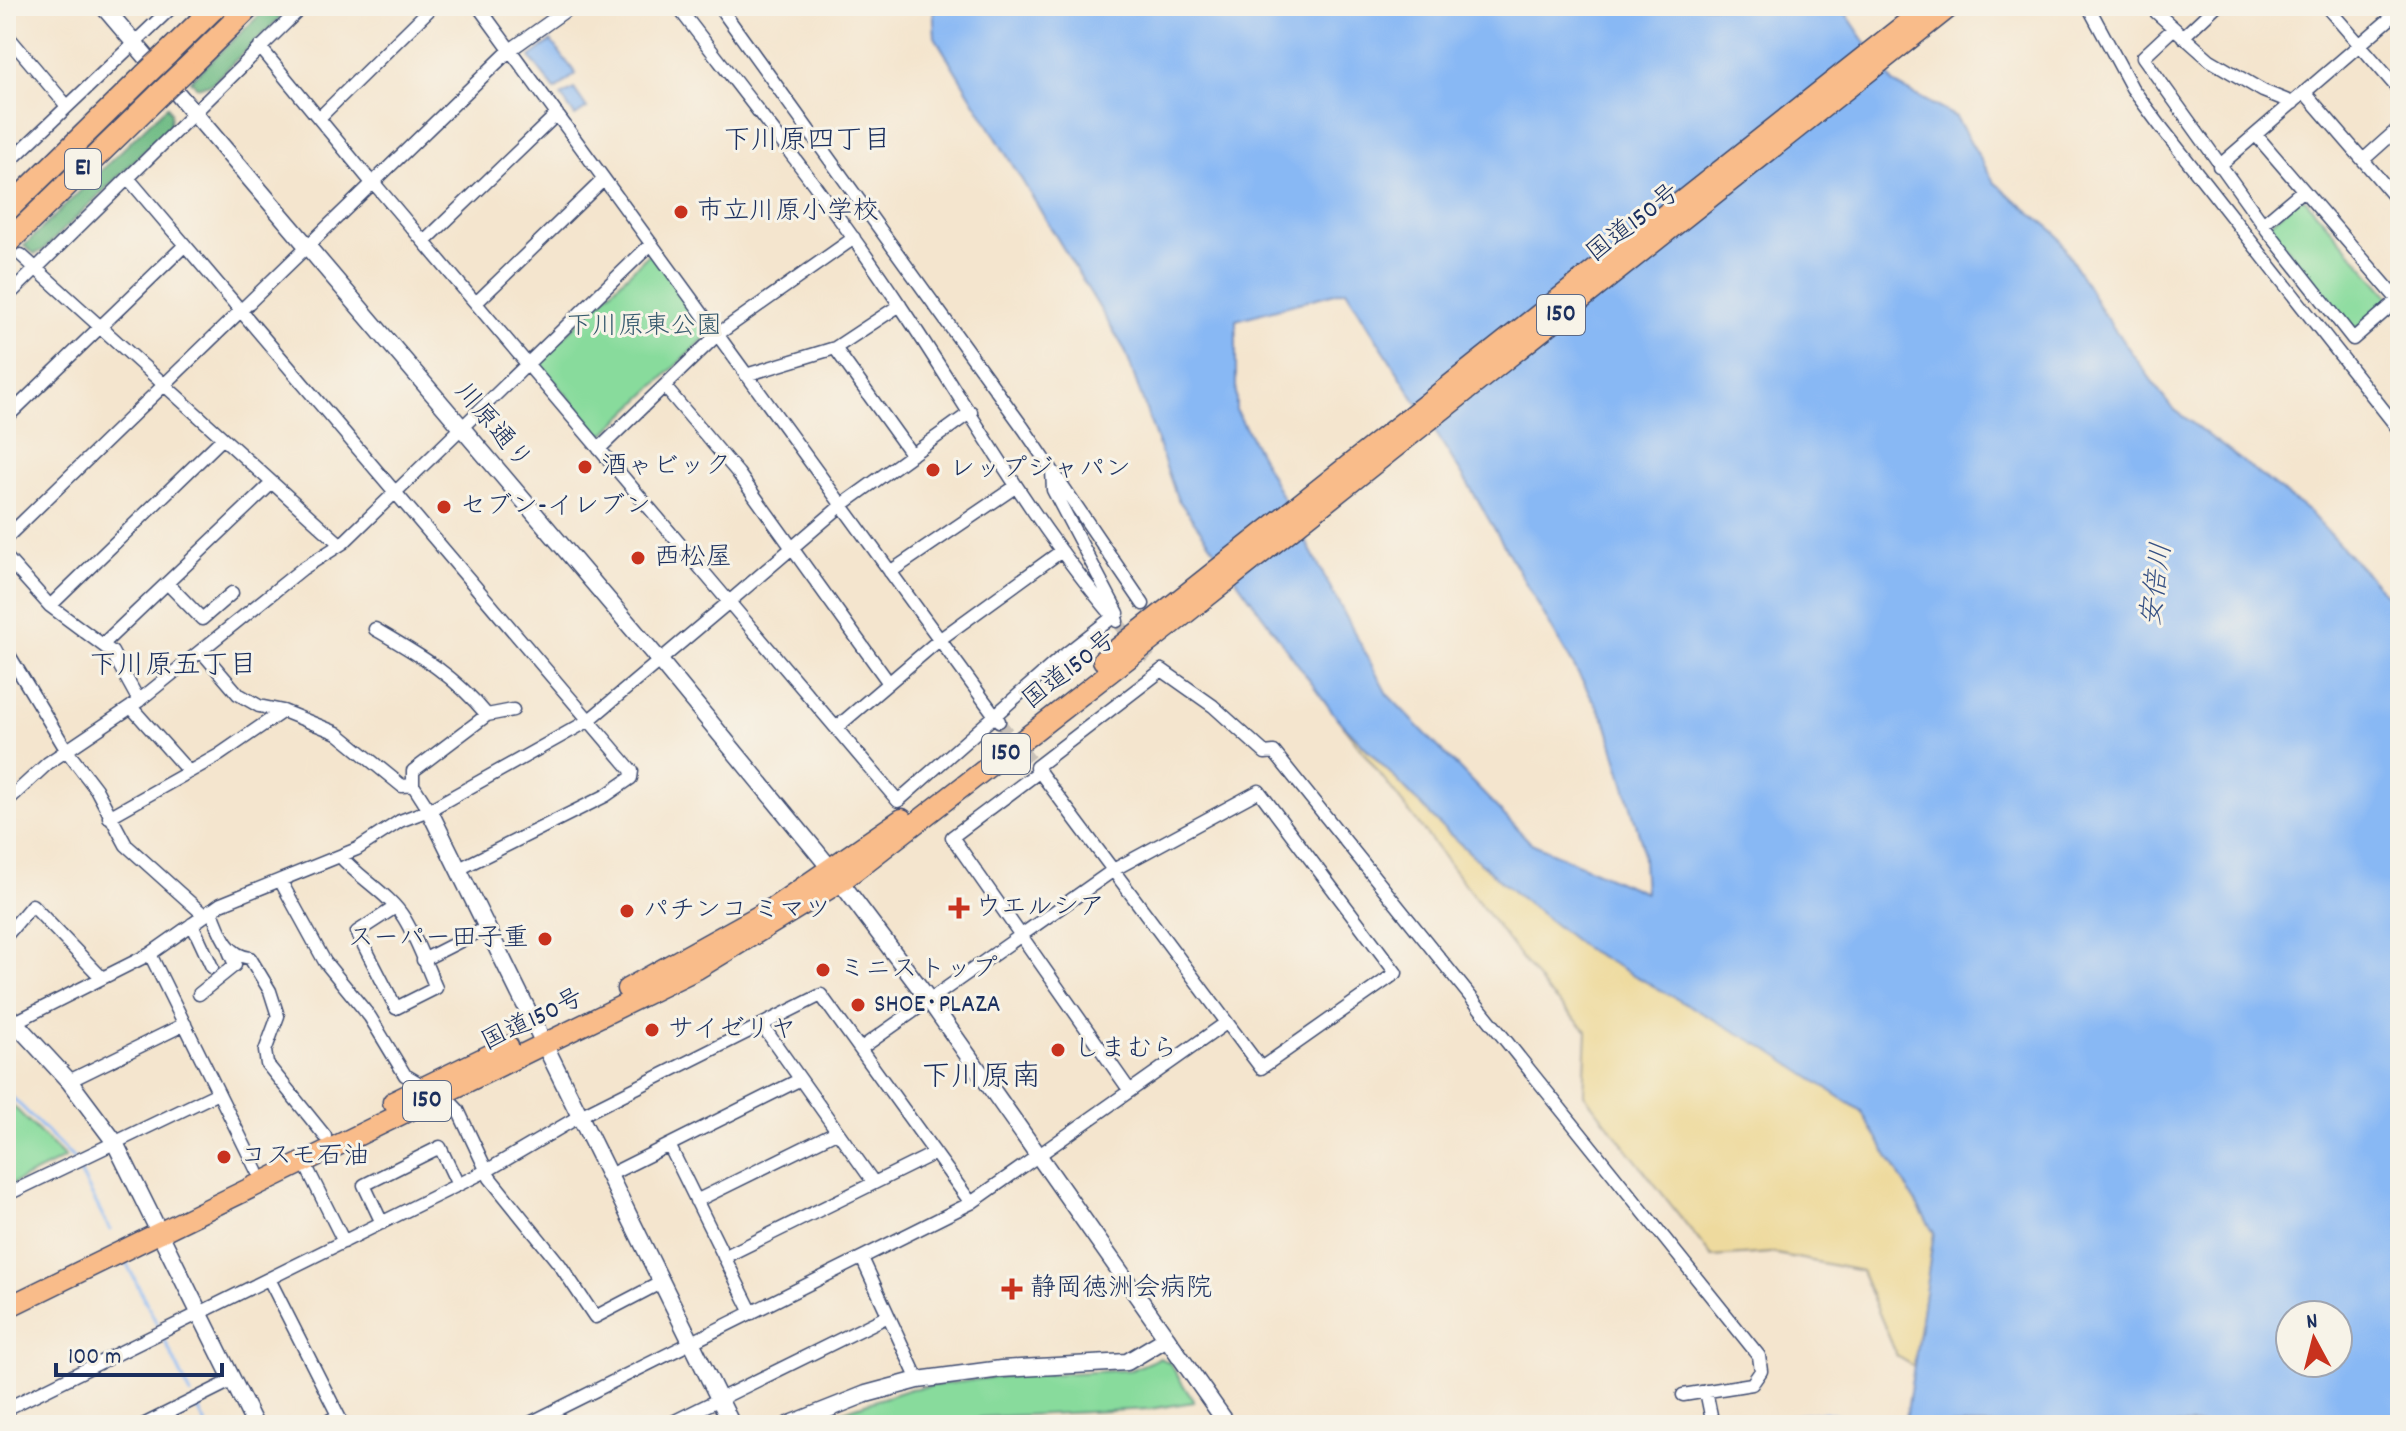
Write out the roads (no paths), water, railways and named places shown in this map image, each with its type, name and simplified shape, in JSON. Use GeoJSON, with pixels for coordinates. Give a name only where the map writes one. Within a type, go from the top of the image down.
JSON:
{"type":"FeatureCollection","features":[{"type":"Feature","properties":{"kind":"highway","name":"E1"},"geometry":{"type":"LineString","coordinates":[[6,211],[216,6]]}},
{"type":"Feature","properties":{"kind":"highway","name":"E1"},"geometry":{"type":"LineString","coordinates":[[14,249],[160,94],[250,6]]}},
{"type":"Feature","properties":{"kind":"highway","name":"国道150号"},"geometry":{"type":"LineString","coordinates":[[6,1294],[303,1160],[542,1037],[835,875],[1159,614],[1928,6]]}},
{"type":"Feature","properties":{"kind":"highway","name":"国道150号"},"geometry":{"type":"LineString","coordinates":[[1159,614],[1951,6]]}},
{"type":"Feature","properties":{"kind":"highway","name":"国道150号"},"geometry":{"type":"LineString","coordinates":[[6,1308],[325,1136],[434,1090]]}},
{"type":"Feature","properties":{"kind":"street","name":"川原通り"},"geometry":{"type":"LineString","coordinates":[[103,6],[660,661],[835,875],[929,1000],[1228,1425]]}},
{"type":"Feature","properties":{"kind":"street"},"geometry":{"type":"LineString","coordinates":[[6,165],[173,6]]}},
{"type":"Feature","properties":{"kind":"street"},"geometry":{"type":"LineString","coordinates":[[6,298],[303,6]]}},
{"type":"Feature","properties":{"kind":"street"},"geometry":{"type":"LineString","coordinates":[[319,118],[433,6]]}},
{"type":"Feature","properties":{"kind":"street"},"geometry":{"type":"LineString","coordinates":[[478,6],[998,720]]}},
{"type":"Feature","properties":{"kind":"street"},"geometry":{"type":"LineString","coordinates":[[6,538],[510,50],[572,6]]}},
{"type":"Feature","properties":{"kind":"street"},"geometry":{"type":"LineString","coordinates":[[677,6],[854,238],[971,412],[1015,487],[1060,552],[1117,621]]}},
{"type":"Feature","properties":{"kind":"street"},"geometry":{"type":"LineString","coordinates":[[719,6],[1052,471],[1159,614]]}},
{"type":"Feature","properties":{"kind":"street"},"geometry":{"type":"LineString","coordinates":[[2149,6],[2210,60],[2263,91],[2293,103]]}},
{"type":"Feature","properties":{"kind":"street"},"geometry":{"type":"LineString","coordinates":[[2216,6],[2143,57],[2219,166],[2353,339],[2399,299],[2256,135]]}},
{"type":"Feature","properties":{"kind":"street"},"geometry":{"type":"LineString","coordinates":[[2326,6],[2400,91]]}},
{"type":"Feature","properties":{"kind":"street"},"geometry":{"type":"LineString","coordinates":[[2093,8],[2132,88],[2400,431]]}},
{"type":"Feature","properties":{"kind":"street"},"geometry":{"type":"LineString","coordinates":[[2219,166],[2306,94],[2395,10]]}},
{"type":"Feature","properties":{"kind":"street"},"geometry":{"type":"LineString","coordinates":[[6,34],[67,106]]}},
{"type":"Feature","properties":{"kind":"street"},"geometry":{"type":"LineString","coordinates":[[6,59],[17,47]]}},
{"type":"Feature","properties":{"kind":"street"},"geometry":{"type":"LineString","coordinates":[[260,47],[898,801],[998,720],[1058,660],[1117,621],[1118,613],[1053,490],[1052,471]]}},
{"type":"Feature","properties":{"kind":"street"},"geometry":{"type":"LineString","coordinates":[[2306,94],[2400,203]]}},
{"type":"Feature","properties":{"kind":"street"},"geometry":{"type":"LineString","coordinates":[[424,242],[557,114]]}},
{"type":"Feature","properties":{"kind":"street"},"geometry":{"type":"LineString","coordinates":[[2363,160],[2400,127]]}},
{"type":"Feature","properties":{"kind":"street"},"geometry":{"type":"LineString","coordinates":[[128,178],[632,771],[631,778],[605,796],[459,869]]}},
{"type":"Feature","properties":{"kind":"street"},"geometry":{"type":"LineString","coordinates":[[476,303],[604,179]]}},
{"type":"Feature","properties":{"kind":"street"},"geometry":{"type":"LineString","coordinates":[[2264,223],[2303,190]]}},
{"type":"Feature","properties":{"kind":"street"},"geometry":{"type":"LineString","coordinates":[[599,449],[718,334],[854,238]]}},
{"type":"Feature","properties":{"kind":"street"},"geometry":{"type":"LineString","coordinates":[[6,802],[48,763],[135,704],[302,569],[340,544],[651,244]]}},
{"type":"Feature","properties":{"kind":"street"},"geometry":{"type":"LineString","coordinates":[[6,418],[185,245]]}},
{"type":"Feature","properties":{"kind":"street"},"geometry":{"type":"LineString","coordinates":[[14,249],[340,544]]}},
{"type":"Feature","properties":{"kind":"street"},"geometry":{"type":"LineString","coordinates":[[746,375],[835,348],[900,305]]}},
{"type":"Feature","properties":{"kind":"street"},"geometry":{"type":"LineString","coordinates":[[835,348],[912,455]]}},
{"type":"Feature","properties":{"kind":"street"},"geometry":{"type":"LineString","coordinates":[[664,386],[738,473],[889,683]]}},
{"type":"Feature","properties":{"kind":"street"},"geometry":{"type":"LineString","coordinates":[[255,1425],[114,1141],[69,1081],[10,1018],[150,954],[207,912],[340,856],[588,721],[842,505],[971,412]]}},
{"type":"Feature","properties":{"kind":"street"},"geometry":{"type":"LineString","coordinates":[[50,606],[222,439]]}},
{"type":"Feature","properties":{"kind":"street"},"geometry":{"type":"LineString","coordinates":[[103,644],[272,483]]}},
{"type":"Feature","properties":{"kind":"street"},"geometry":{"type":"LineString","coordinates":[[890,572],[1015,487]]}},
{"type":"Feature","properties":{"kind":"street"},"geometry":{"type":"LineString","coordinates":[[836,728],[939,640],[1060,552]]}},
{"type":"Feature","properties":{"kind":"street"},"geometry":{"type":"LineString","coordinates":[[6,557],[50,606],[112,652],[135,704],[189,772]]}},
{"type":"Feature","properties":{"kind":"street"},"geometry":{"type":"LineString","coordinates":[[167,583],[202,619],[232,593]]}},
{"type":"Feature","properties":{"kind":"street"},"geometry":{"type":"LineString","coordinates":[[375,629],[441,668],[464,686],[487,715]]}},
{"type":"Feature","properties":{"kind":"street"},"geometry":{"type":"LineString","coordinates":[[6,650],[12,672],[96,789],[131,852],[207,912],[228,949],[235,965],[199,994]]}},
{"type":"Feature","properties":{"kind":"street"},"geometry":{"type":"LineString","coordinates":[[202,652],[238,694],[259,706],[283,711],[337,733],[402,786],[413,785]]}},
{"type":"Feature","properties":{"kind":"street"},"geometry":{"type":"LineString","coordinates":[[1130,1091],[952,837],[1158,666],[1213,706],[1265,753],[1274,752],[1753,1348],[1761,1371],[1752,1384],[1708,1398],[1683,1395]]}},
{"type":"Feature","properties":{"kind":"street"},"geometry":{"type":"LineString","coordinates":[[513,710],[487,715],[416,767],[412,775],[413,785],[429,810],[488,927],[732,1425]]}},
{"type":"Feature","properties":{"kind":"street"},"geometry":{"type":"LineString","coordinates":[[109,817],[256,732],[283,711]]}},
{"type":"Feature","properties":{"kind":"street"},"geometry":{"type":"LineString","coordinates":[[860,1049],[1115,869],[1259,791],[1396,973],[1261,1068],[1115,869],[1035,766]]}},
{"type":"Feature","properties":{"kind":"street"},"geometry":{"type":"LineString","coordinates":[[340,856],[404,917],[436,988],[396,1008],[357,932],[394,908]]}},
{"type":"Feature","properties":{"kind":"street"},"geometry":{"type":"LineString","coordinates":[[280,880],[325,962],[370,1017],[396,1064],[413,1082],[434,1090],[458,1110],[488,1170],[595,1317],[662,1282]]}},
{"type":"Feature","properties":{"kind":"street"},"geometry":{"type":"LineString","coordinates":[[6,936],[32,905],[102,978]]}},
{"type":"Feature","properties":{"kind":"street"},"geometry":{"type":"LineString","coordinates":[[192,924],[212,967]]}},
{"type":"Feature","properties":{"kind":"street"},"geometry":{"type":"LineString","coordinates":[[423,960],[488,927]]}},
{"type":"Feature","properties":{"kind":"street"},"geometry":{"type":"LineString","coordinates":[[228,949],[234,955],[250,958],[276,1006],[278,1016],[265,1051],[271,1073],[325,1136]]}},
{"type":"Feature","properties":{"kind":"street"},"geometry":{"type":"LineString","coordinates":[[150,954],[257,1171]]}},
{"type":"Feature","properties":{"kind":"street"},"geometry":{"type":"LineString","coordinates":[[13,1425],[6,1410],[488,1170],[580,1116],[821,995],[971,1203]]}},
{"type":"Feature","properties":{"kind":"street"},"geometry":{"type":"LineString","coordinates":[[526,1425],[971,1203],[1226,1023]]}},
{"type":"Feature","properties":{"kind":"street"},"geometry":{"type":"LineString","coordinates":[[69,1081],[185,1024]]}},
{"type":"Feature","properties":{"kind":"street"},"geometry":{"type":"LineString","coordinates":[[762,1025],[874,1183]]}},
{"type":"Feature","properties":{"kind":"street"},"geometry":{"type":"LineString","coordinates":[[609,1175],[799,1080]]}},
{"type":"Feature","properties":{"kind":"street"},"geometry":{"type":"LineString","coordinates":[[6,1195],[218,1093]]}},
{"type":"Feature","properties":{"kind":"street"},"geometry":{"type":"LineString","coordinates":[[696,1201],[836,1132]]}},
{"type":"Feature","properties":{"kind":"street"},"geometry":{"type":"LineString","coordinates":[[669,1145],[752,1313]]}},
{"type":"Feature","properties":{"kind":"street"},"geometry":{"type":"LineString","coordinates":[[382,1223],[364,1185],[440,1147],[458,1185]]}},
{"type":"Feature","properties":{"kind":"street"},"geometry":{"type":"LineString","coordinates":[[724,1257],[935,1153]]}},
{"type":"Feature","properties":{"kind":"street"},"geometry":{"type":"LineString","coordinates":[[303,1160],[344,1242]]}},
{"type":"Feature","properties":{"kind":"street"},"geometry":{"type":"LineString","coordinates":[[862,1258],[918,1380]]}},
{"type":"Feature","properties":{"kind":"street"},"geometry":{"type":"LineString","coordinates":[[269,1279],[340,1421],[321,1425]]}},
{"type":"Feature","properties":{"kind":"street"},"geometry":{"type":"LineString","coordinates":[[667,1425],[888,1316]]}},
{"type":"Feature","properties":{"kind":"street"},"geometry":{"type":"LineString","coordinates":[[788,1425],[866,1394],[918,1380],[1001,1369],[1127,1362],[1167,1338]]}},
{"type":"Feature","properties":{"kind":"street"},"geometry":{"type":"LineString","coordinates":[[143,1425],[233,1380]]}},
{"type":"Feature","properties":{"kind":"street"},"geometry":{"type":"LineString","coordinates":[[1708,1398],[1713,1425]]}},
{"type":"Feature","properties":{"kind":"water","name":"安倍川"},"geometry":{"type":"Polygon","coordinates":[[[933,6],[1841,6],[1893,83],[1956,117],[1994,182],[2056,233],[2102,312],[2171,407],[2309,512],[2400,610],[2400,1425],[1905,1425],[1934,1233],[1861,1111],[1767,1049],[1583,947],[1506,886],[1442,827],[1337,718],[1177,498],[1125,350],[935,37],[933,6]],[[1346,290],[1236,320],[1236,410],[1387,694],[1531,843],[1645,893],[1642,844],[1606,722],[1473,492],[1346,290]]]}},
{"type":"Feature","properties":{"kind":"water"},"geometry":{"type":"Polygon","coordinates":[[[551,41],[576,74],[555,90],[530,57],[551,41]]]}},
{"type":"Feature","properties":{"kind":"water"},"geometry":{"type":"Polygon","coordinates":[[[574,89],[587,108],[575,116],[561,96],[574,89]]]}},
{"type":"Feature","properties":{"kind":"waterway"},"geometry":{"type":"LineString","coordinates":[[6,1091],[74,1159]]}},
{"type":"Feature","properties":{"kind":"waterway"},"geometry":{"type":"LineString","coordinates":[[77,1166],[110,1230]]}},
{"type":"Feature","properties":{"kind":"waterway"},"geometry":{"type":"LineString","coordinates":[[126,1262],[160,1330]]}},
{"type":"Feature","properties":{"kind":"waterway"},"geometry":{"type":"LineString","coordinates":[[163,1337],[191,1395]]}},
{"type":"Feature","properties":{"kind":"waterway"},"geometry":{"type":"LineString","coordinates":[[195,1402],[206,1425]]}},
{"type":"Feature","properties":{"kind":"waterway"},"geometry":{"type":"LineString","coordinates":[[1789,1425],[1824,1421],[1839,1425]]}},
{"type":"Feature","properties":{"kind":"tunnel"},"geometry":{"type":"LineString","coordinates":[[1118,623],[1153,662]]}},
{"type":"Feature","properties":{"kind":"tunnel"},"geometry":{"type":"LineString","coordinates":[[1000,723],[1030,760]]}},
{"type":"Feature","properties":{"kind":"place","name":"市立川原小学校"},"geometry":{"type":"Point","coordinates":[681,212]}},
{"type":"Feature","properties":{"kind":"place","name":"酒ゃビック"},"geometry":{"type":"Point","coordinates":[585,467]}},
{"type":"Feature","properties":{"kind":"place","name":"レップジャパン"},"geometry":{"type":"Point","coordinates":[933,470]}},
{"type":"Feature","properties":{"kind":"place","name":"セブン-イレブン"},"geometry":{"type":"Point","coordinates":[444,507]}},
{"type":"Feature","properties":{"kind":"place","name":"西松屋"},"geometry":{"type":"Point","coordinates":[638,558]}},
{"type":"Feature","properties":{"kind":"place","name":"ウエルシア"},"geometry":{"type":"Point","coordinates":[959,908]}},
{"type":"Feature","properties":{"kind":"place","name":"パチンコ ミマツ"},"geometry":{"type":"Point","coordinates":[627,911]}},
{"type":"Feature","properties":{"kind":"place","name":"スーパー田子重"},"geometry":{"type":"Point","coordinates":[545,939]}},
{"type":"Feature","properties":{"kind":"place","name":"ミニストップ"},"geometry":{"type":"Point","coordinates":[823,970]}},
{"type":"Feature","properties":{"kind":"place","name":"SHOE･PLAZA"},"geometry":{"type":"Point","coordinates":[858,1005]}},
{"type":"Feature","properties":{"kind":"place","name":"サイゼリヤ"},"geometry":{"type":"Point","coordinates":[652,1030]}},
{"type":"Feature","properties":{"kind":"place","name":"しまむら"},"geometry":{"type":"Point","coordinates":[1058,1050]}},
{"type":"Feature","properties":{"kind":"place","name":"コスモ石油"},"geometry":{"type":"Point","coordinates":[224,1157]}},
{"type":"Feature","properties":{"kind":"place","name":"静岡徳洲会病院"},"geometry":{"type":"Point","coordinates":[1012,1289]}},
{"type":"Feature","properties":{"kind":"district","name":"下川原四丁目"},"geometry":{"type":"Point","coordinates":[807,143]}},
{"type":"Feature","properties":{"kind":"district","name":"下川原五丁目"},"geometry":{"type":"Point","coordinates":[173,668]}},
{"type":"Feature","properties":{"kind":"district","name":"下川原南"},"geometry":{"type":"Point","coordinates":[981,1079]}},
{"type":"Feature","properties":{"kind":"park label","name":"下川原東公園"},"geometry":{"type":"Point","coordinates":[644,327]}}]}
